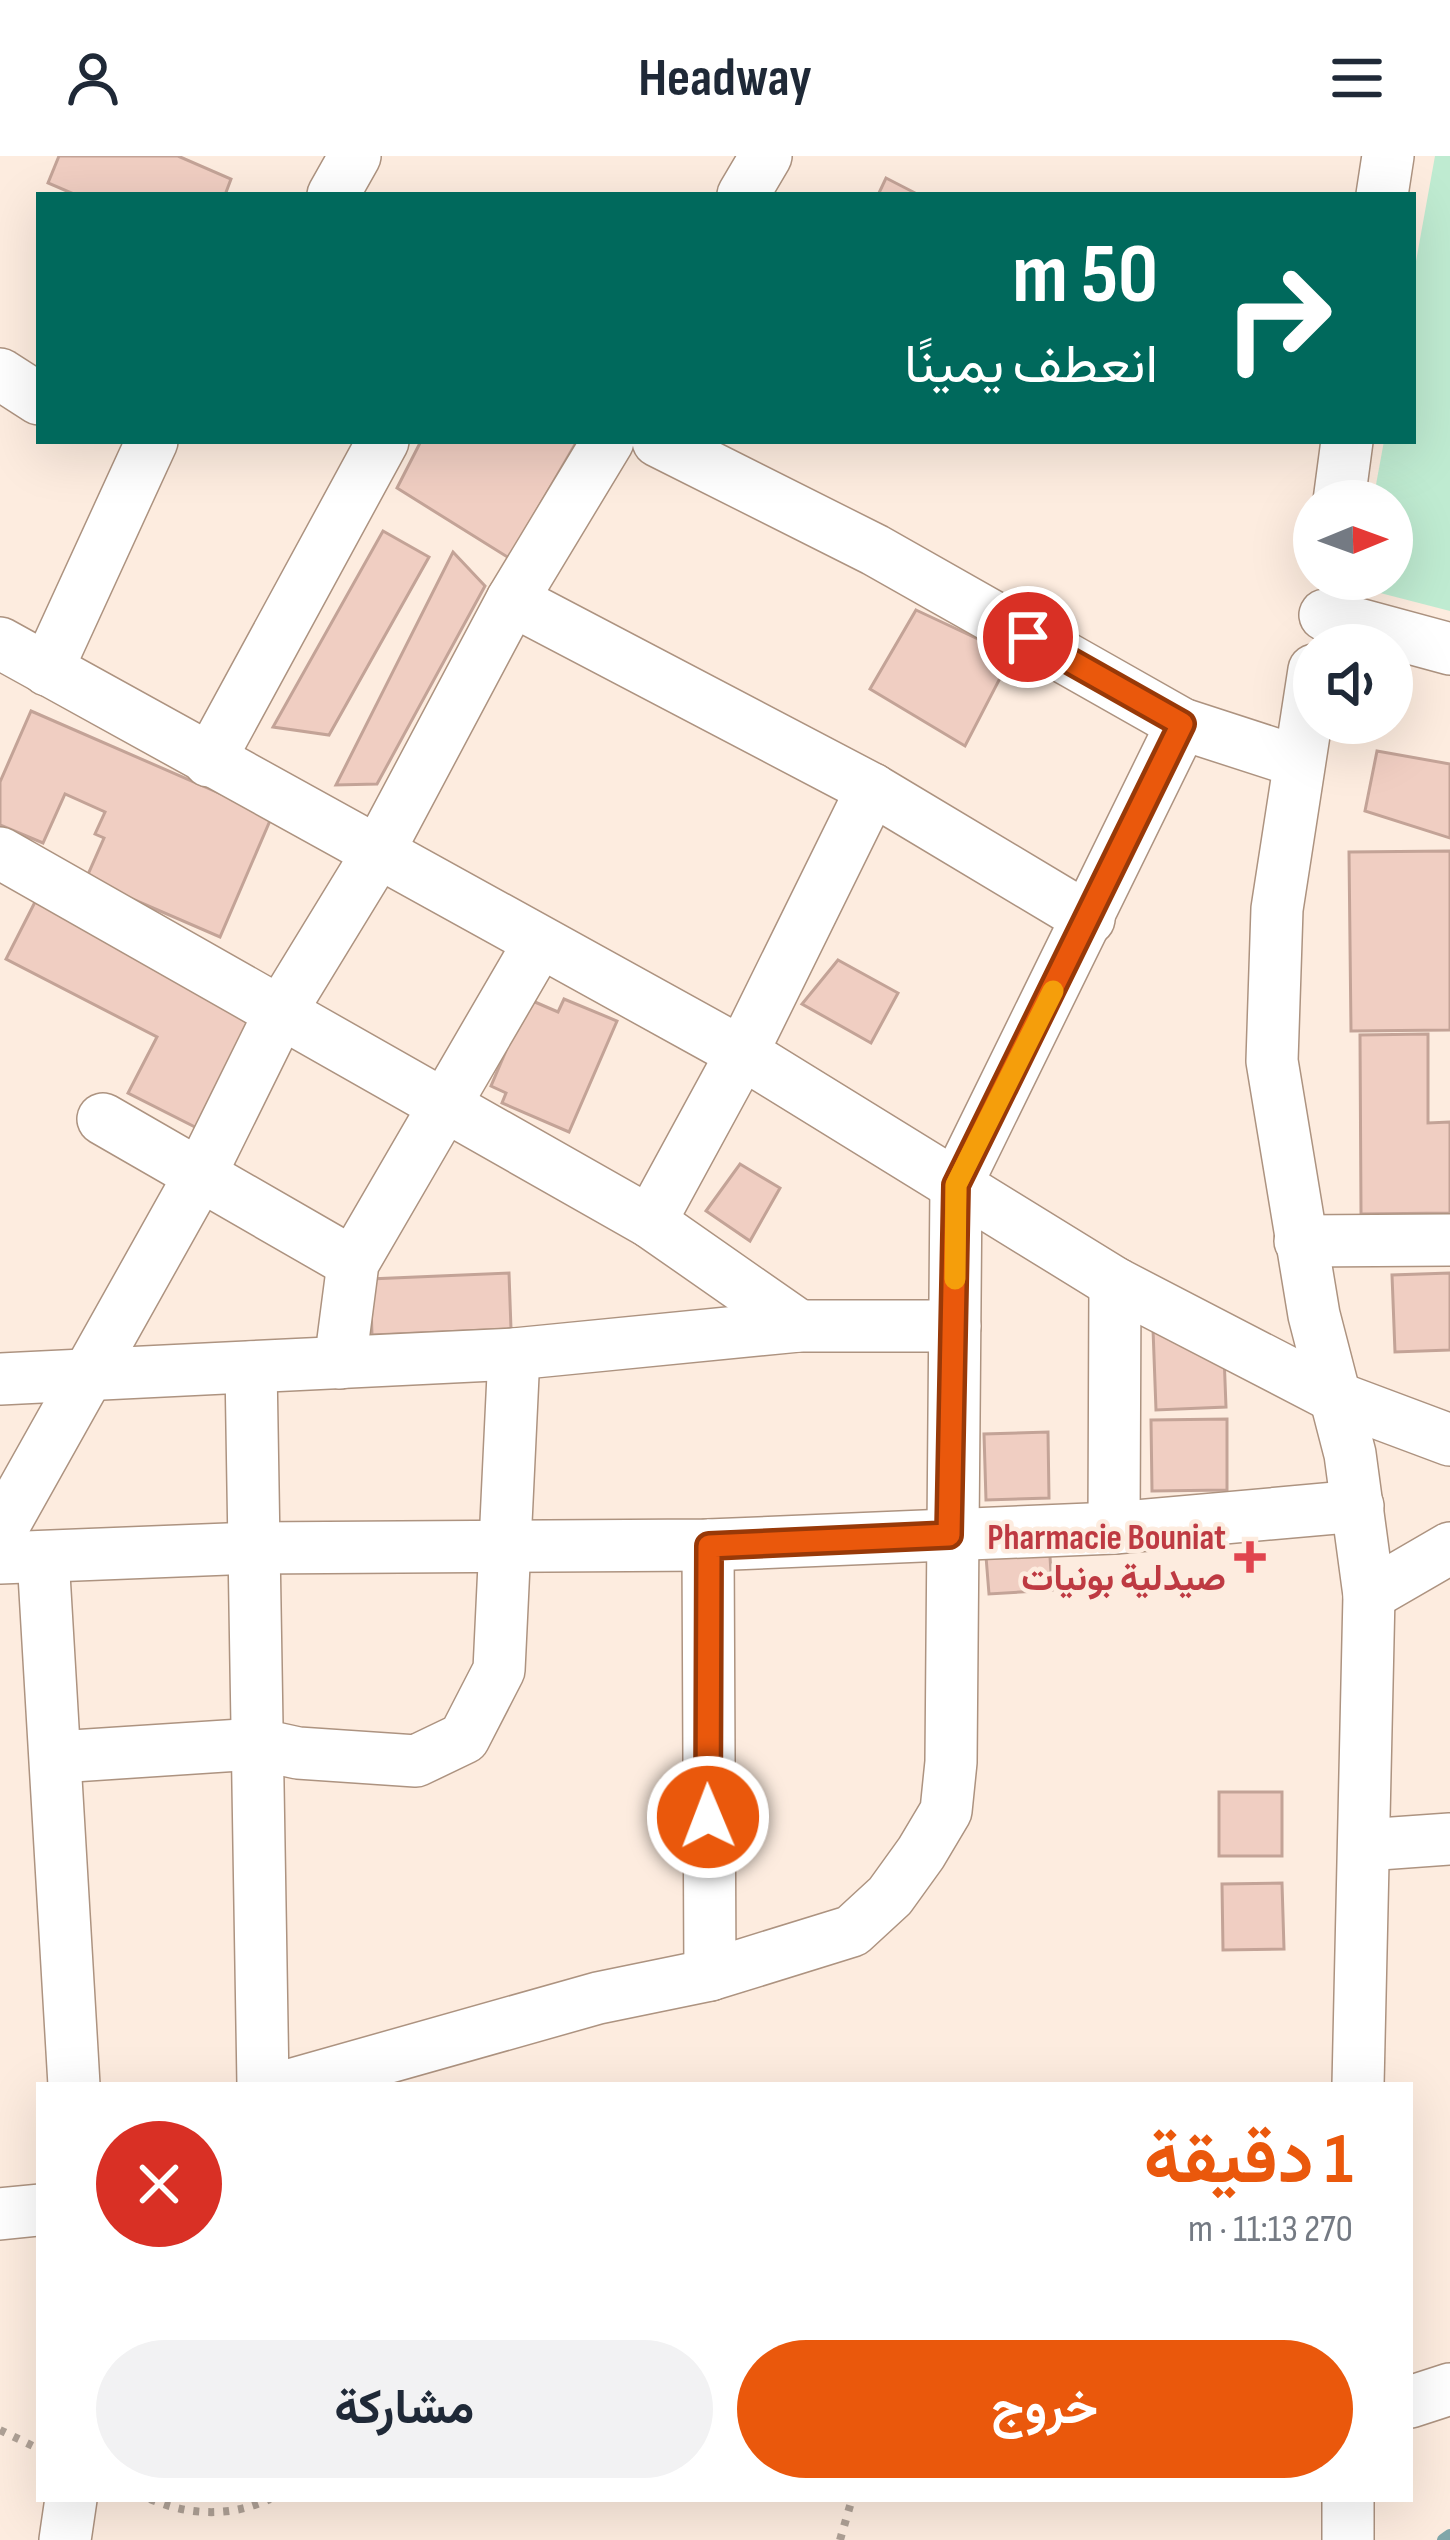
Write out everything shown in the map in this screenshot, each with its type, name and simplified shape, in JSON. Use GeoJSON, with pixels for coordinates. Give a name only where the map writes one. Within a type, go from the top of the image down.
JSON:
{"type":"FeatureCollection","features":[{"type":"Feature","properties":{"kind":"street"},"geometry":{"type":"LineString","coordinates":[[335,192],[355,156]]}},
{"type":"Feature","properties":{"kind":"street"},"geometry":{"type":"LineString","coordinates":[[745,192],[766,156]]}},
{"type":"Feature","properties":{"kind":"street"},"geometry":{"type":"LineString","coordinates":[[1382,192],[1388,156]]}},
{"type":"Feature","properties":{"kind":"street"},"geometry":{"type":"LineString","coordinates":[[0,374],[36,397]]}},
{"type":"Feature","properties":{"kind":"street"},"geometry":{"type":"LineString","coordinates":[[208,761],[381,444]]}},
{"type":"Feature","properties":{"kind":"street"},"geometry":{"type":"LineString","coordinates":[[74,2082],[57,1757],[14,1549],[88,1377],[200,1175],[281,1011],[377,854],[512,600],[606,444]]}},
{"type":"Feature","properties":{"kind":"street"},"geometry":{"type":"LineString","coordinates":[[664,444],[875,550],[1182,724],[1296,760]]}},
{"type":"Feature","properties":{"kind":"street"},"geometry":{"type":"LineString","coordinates":[[1342,480],[1347,444]]}},
{"type":"Feature","properties":{"kind":"street"},"geometry":{"type":"LineString","coordinates":[[46,670],[133,449]]}},
{"type":"Feature","properties":{"kind":"street"},"geometry":{"type":"LineString","coordinates":[[512,600],[872,789],[1089,919]]}},
{"type":"Feature","properties":{"kind":"street"},"geometry":{"type":"LineString","coordinates":[[1324,613],[1450,649]]}},
{"type":"Feature","properties":{"kind":"street"},"geometry":{"type":"LineString","coordinates":[[0,643],[742,1053],[1115,1283],[1335,1397],[1450,1440]]}},
{"type":"Feature","properties":{"kind":"street"},"geometry":{"type":"LineString","coordinates":[[300,2082],[518,2019],[710,1975],[851,1931],[890,1896],[946,1811],[951,1762],[949,1535],[956,1185],[1182,724]]}},
{"type":"Feature","properties":{"kind":"street"},"geometry":{"type":"LineString","coordinates":[[1299,744],[1277,909],[1272,1061],[1300,1241],[1358,1507],[1369,1595],[1358,2082]]}},
{"type":"Feature","properties":{"kind":"street"},"geometry":{"type":"LineString","coordinates":[[650,1222],[742,1053],[872,789]]}},
{"type":"Feature","properties":{"kind":"street"},"geometry":{"type":"LineString","coordinates":[[0,853],[281,1011],[446,1111],[650,1222],[799,1326]]}},
{"type":"Feature","properties":{"kind":"street"},"geometry":{"type":"LineString","coordinates":[[340,1364],[353,1263],[446,1111],[539,943]]}},
{"type":"Feature","properties":{"kind":"street"},"geometry":{"type":"LineString","coordinates":[[103,1119],[353,1263]]}},
{"type":"Feature","properties":{"kind":"street"},"geometry":{"type":"LineString","coordinates":[[1300,1241],[1450,1240]]}},
{"type":"Feature","properties":{"kind":"street"},"geometry":{"type":"LineString","coordinates":[[1114,1528],[1115,1283]]}},
{"type":"Feature","properties":{"kind":"street"},"geometry":{"type":"LineString","coordinates":[[0,1379],[514,1354],[799,1326],[955,1326]]}},
{"type":"Feature","properties":{"kind":"street"},"geometry":{"type":"LineString","coordinates":[[57,1757],[257,1744],[298,1753],[416,1762],[464,1738],[499,1670],[514,1354]]}},
{"type":"Feature","properties":{"kind":"street"},"geometry":{"type":"LineString","coordinates":[[251,1366],[263,2082]]}},
{"type":"Feature","properties":{"kind":"street"},"geometry":{"type":"LineString","coordinates":[[14,1549],[506,1551],[709,1546],[1114,1528],[1358,1507]]}},
{"type":"Feature","properties":{"kind":"street"},"geometry":{"type":"LineString","coordinates":[[709,1546],[710,1975]]}},
{"type":"Feature","properties":{"kind":"street"},"geometry":{"type":"LineString","coordinates":[[1369,1595],[1450,1548]]}},
{"type":"Feature","properties":{"kind":"street"},"geometry":{"type":"LineString","coordinates":[[1365,1845],[1450,1839]]}},
{"type":"Feature","properties":{"kind":"street"},"geometry":{"type":"LineString","coordinates":[[0,2214],[36,2210]]}},
{"type":"Feature","properties":{"kind":"street"},"geometry":{"type":"LineString","coordinates":[[1413,2401],[1450,2389]]}},
{"type":"Feature","properties":{"kind":"street"},"geometry":{"type":"LineString","coordinates":[[64,2540],[70,2502]]}},
{"type":"Feature","properties":{"kind":"path"},"geometry":{"type":"LineString","coordinates":[[0,2430],[36,2448]]}},
{"type":"Feature","properties":{"kind":"path"},"geometry":{"type":"LineString","coordinates":[[158,2502],[178,2511],[220,2513],[259,2502]]}},
{"type":"Feature","properties":{"kind":"path"},"geometry":{"type":"LineString","coordinates":[[840,2540],[851,2502]]}},
{"type":"Feature","properties":{"kind":"green space"},"geometry":{"type":"Polygon","coordinates":[[[1435,156],[1450,156],[1450,611],[1407,600],[1413,600],[1413,480],[1377,480],[1383,444],[1416,444],[1416,261],[1435,156]]]}},
{"type":"Feature","properties":{"kind":"building"},"geometry":{"type":"Polygon","coordinates":[[[59,156],[178,156],[231,179],[226,192],[69,192],[48,183],[59,156]]]}},
{"type":"Feature","properties":{"kind":"building"},"geometry":{"type":"Polygon","coordinates":[[[886,178],[913,192],[879,192],[886,178]]]}},
{"type":"Feature","properties":{"kind":"building"},"geometry":{"type":"Polygon","coordinates":[[[419,444],[575,444],[509,558],[397,488],[419,444]]]}},
{"type":"Feature","properties":{"kind":"building"},"geometry":{"type":"Polygon","coordinates":[[[383,531],[429,557],[329,735],[273,727],[383,531]]]}},
{"type":"Feature","properties":{"kind":"building"},"geometry":{"type":"Polygon","coordinates":[[[453,552],[485,586],[377,784],[336,785],[453,552]]]}},
{"type":"Feature","properties":{"kind":"building"},"geometry":{"type":"Polygon","coordinates":[[[916,610],[1012,655],[965,746],[870,689],[916,610]]]}},
{"type":"Feature","properties":{"kind":"building"},"geometry":{"type":"Polygon","coordinates":[[[31,711],[272,816],[220,937],[86,879],[104,838],[95,834],[105,812],[65,794],[43,843],[0,825],[0,782],[31,711]]]}},
{"type":"Feature","properties":{"kind":"building"},"geometry":{"type":"Polygon","coordinates":[[[1377,751],[1450,764],[1450,838],[1365,811],[1377,751]]]}},
{"type":"Feature","properties":{"kind":"building"},"geometry":{"type":"Polygon","coordinates":[[[1450,851],[1450,1030],[1351,1031],[1349,852],[1450,851]]]}},
{"type":"Feature","properties":{"kind":"building"},"geometry":{"type":"Polygon","coordinates":[[[35,902],[256,1015],[197,1128],[128,1093],[157,1037],[6,959],[35,902]]]}},
{"type":"Feature","properties":{"kind":"building"},"geometry":{"type":"Polygon","coordinates":[[[838,960],[898,993],[871,1043],[802,1004],[838,960]]]}},
{"type":"Feature","properties":{"kind":"building"},"geometry":{"type":"Polygon","coordinates":[[[528,999],[558,1012],[564,999],[617,1021],[569,1132],[502,1103],[506,1093],[491,1086],[528,999]]]}},
{"type":"Feature","properties":{"kind":"building"},"geometry":{"type":"Polygon","coordinates":[[[1428,1034],[1428,1123],[1450,1122],[1450,1213],[1361,1214],[1360,1035],[1428,1034]]]}},
{"type":"Feature","properties":{"kind":"building"},"geometry":{"type":"Polygon","coordinates":[[[740,1164],[780,1188],[750,1241],[706,1211],[740,1164]]]}},
{"type":"Feature","properties":{"kind":"building"},"geometry":{"type":"Polygon","coordinates":[[[509,1273],[511,1329],[372,1335],[370,1279],[509,1273]]]}},
{"type":"Feature","properties":{"kind":"building"},"geometry":{"type":"Polygon","coordinates":[[[1450,1273],[1450,1350],[1395,1352],[1392,1275],[1450,1273]]]}},
{"type":"Feature","properties":{"kind":"building"},"geometry":{"type":"Polygon","coordinates":[[[1153,1329],[1224,1355],[1226,1407],[1156,1410],[1153,1329]]]}},
{"type":"Feature","properties":{"kind":"building"},"geometry":{"type":"Polygon","coordinates":[[[1227,1419],[1227,1490],[1152,1491],[1151,1420],[1227,1419]]]}},
{"type":"Feature","properties":{"kind":"building"},"geometry":{"type":"Polygon","coordinates":[[[1048,1432],[1049,1498],[986,1500],[984,1434],[1048,1432]]]}},
{"type":"Feature","properties":{"kind":"building"},"geometry":{"type":"Polygon","coordinates":[[[1049,1540],[1052,1590],[989,1594],[985,1544],[1049,1540]]]}},
{"type":"Feature","properties":{"kind":"building"},"geometry":{"type":"Polygon","coordinates":[[[1219,1792],[1282,1792],[1282,1856],[1219,1856],[1219,1792]]]}},
{"type":"Feature","properties":{"kind":"building"},"geometry":{"type":"Polygon","coordinates":[[[1282,1883],[1284,1949],[1223,1950],[1222,1884],[1282,1883]]]}},
{"type":"Feature","properties":{"kind":"waterway"},"geometry":{"type":"LineString","coordinates":[[1443,2540],[1450,2535]]}},
{"type":"Feature","properties":{"kind":"slow traffic"},"geometry":{"type":"LineString","coordinates":[[955,1279],[956,1185],[1053,991]]}},
{"type":"Feature","properties":{"kind":"place","name":"Pharmacie Bouniat صيدلية بونيات"},"geometry":{"type":"Point","coordinates":[1250,1557]}},
{"type":"Feature","properties":{"kind":"route"},"geometry":{"type":"LineString","coordinates":[[708,1817],[709,1546],[949,1535],[956,1185],[1182,724],[1028,637]]}}]}
